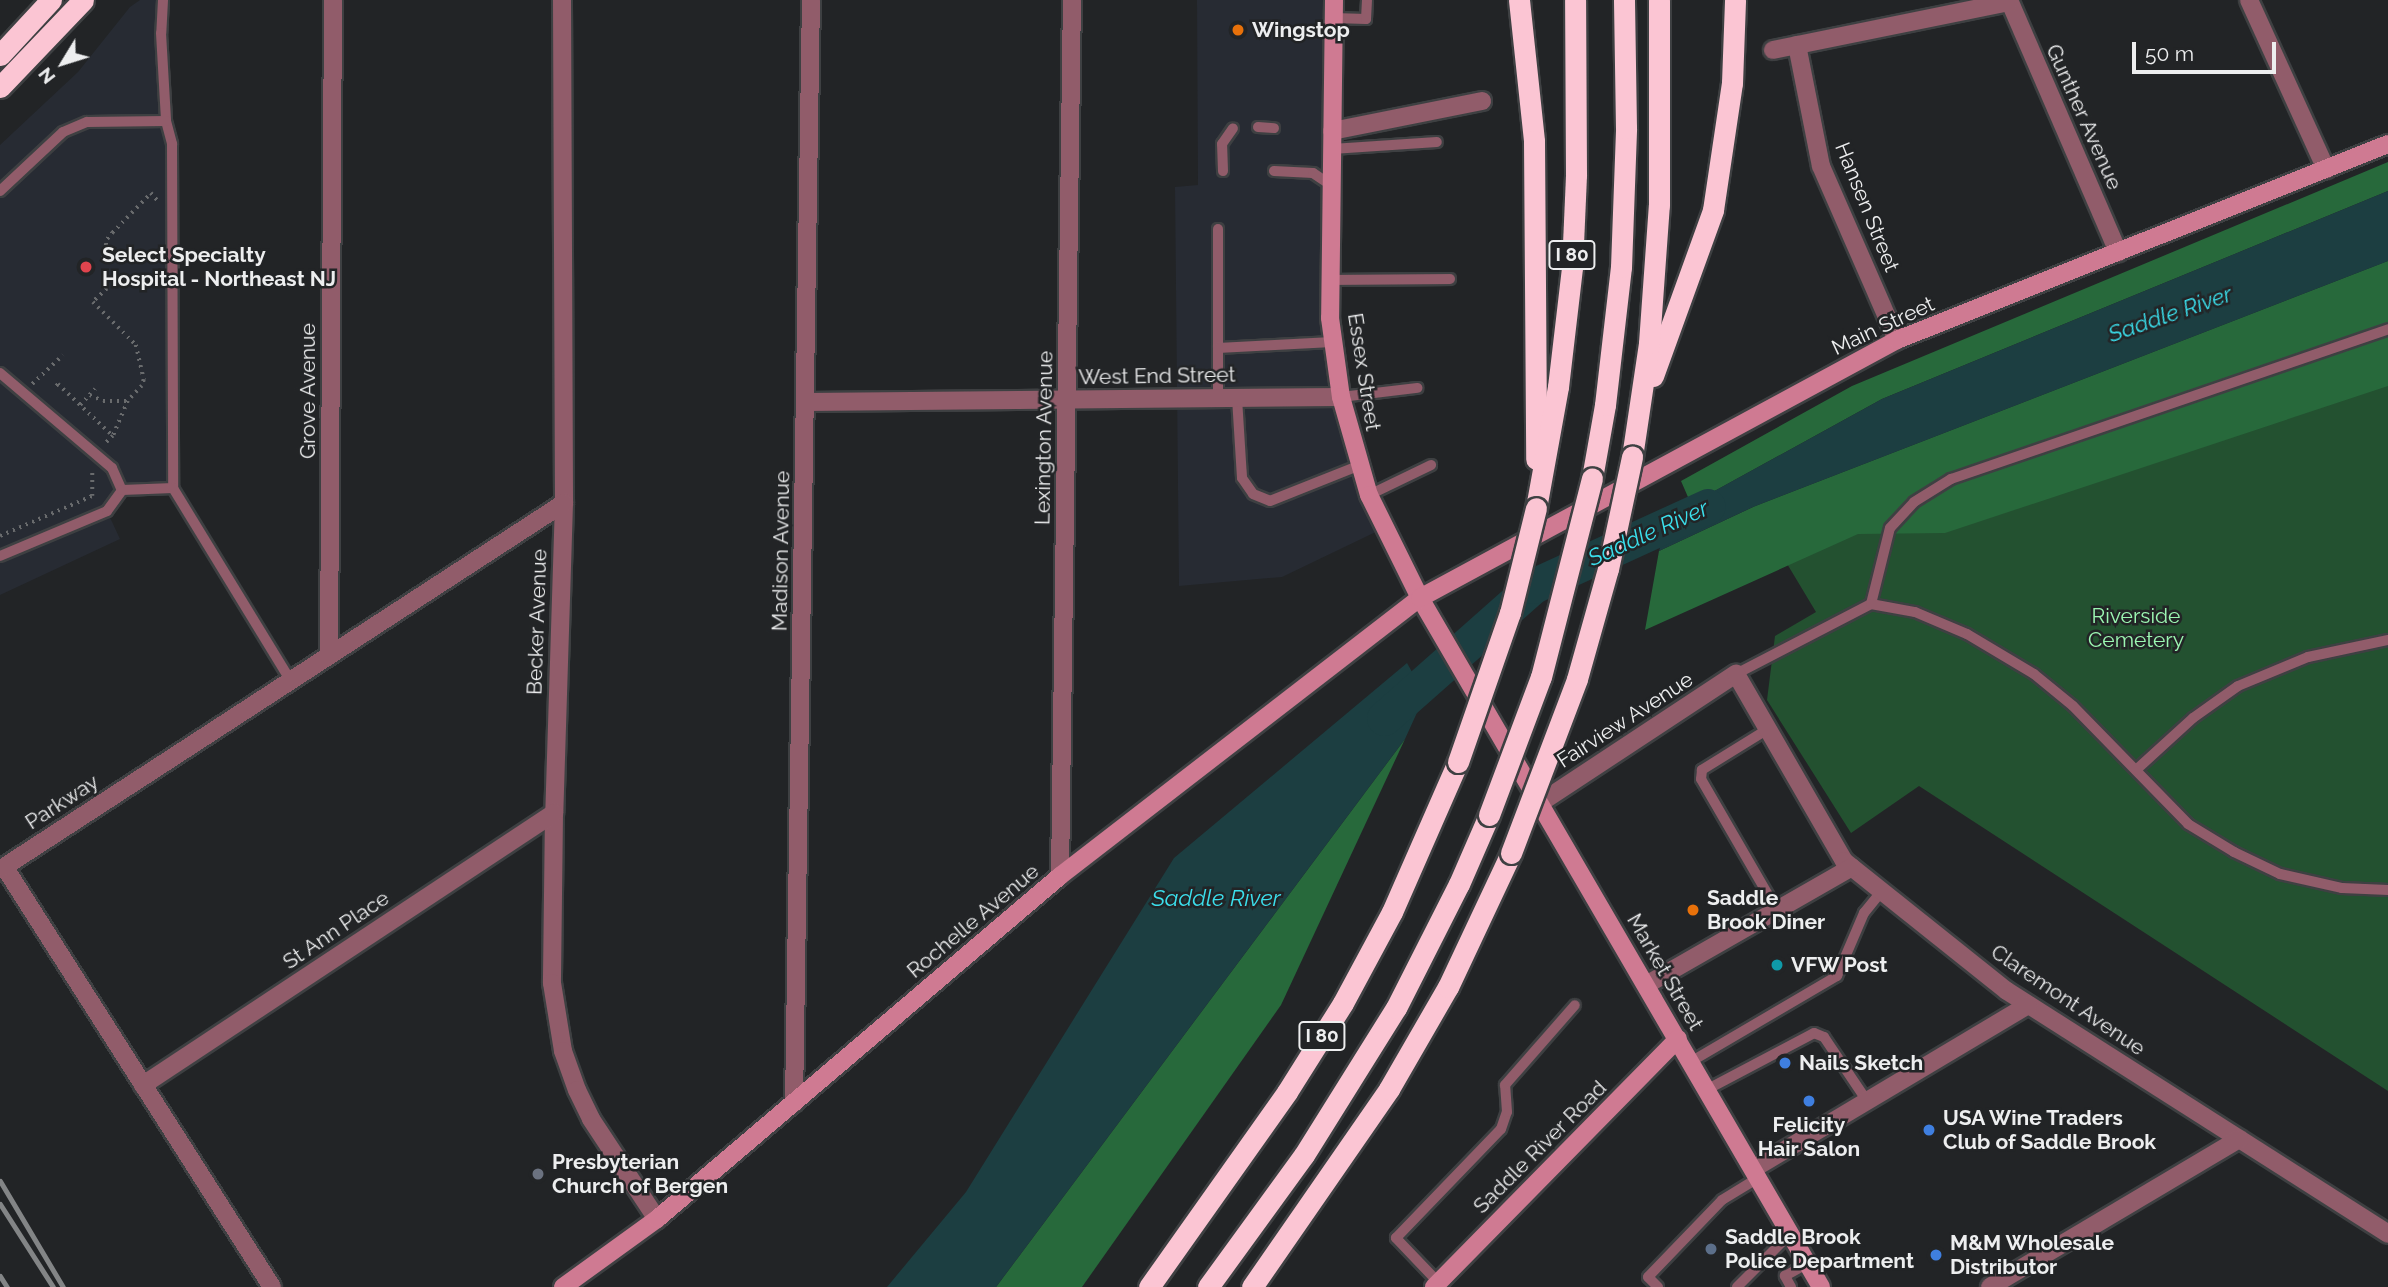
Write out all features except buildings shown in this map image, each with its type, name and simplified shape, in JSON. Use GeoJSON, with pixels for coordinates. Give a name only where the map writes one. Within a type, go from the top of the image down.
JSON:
{"type":"FeatureCollection","features":[{"type":"Feature","properties":{"kind":"highway"},"geometry":{"type":"LineString","coordinates":[[0,55],[51,0]]}},
{"type":"Feature","properties":{"kind":"highway"},"geometry":{"type":"LineString","coordinates":[[0,87],[83,0]]}},
{"type":"Feature","properties":{"kind":"highway"},"geometry":{"type":"LineString","coordinates":[[1519,0],[1534,141],[1536,508]]}},
{"type":"Feature","properties":{"kind":"highway","name":"I 80"},"geometry":{"type":"LineString","coordinates":[[1149,1287],[1274,1112],[1343,1003],[1398,900],[1458,762],[1510,613],[1536,508],[1558,387],[1572,267],[1576,174],[1574,0]]}},
{"type":"Feature","properties":{"kind":"highway","name":"I 80"},"geometry":{"type":"LineString","coordinates":[[1209,1287],[1304,1154],[1389,1019],[1459,884],[1489,816],[1541,677],[1570,576],[1592,478],[1609,377],[1620,267],[1626,128],[1624,0]]}},
{"type":"Feature","properties":{"kind":"highway"},"geometry":{"type":"LineString","coordinates":[[1252,1287],[1389,1089],[1448,988],[1511,853],[1577,679],[1608,569],[1632,457],[1650,329],[1659,205],[1659,0]]}},
{"type":"Feature","properties":{"kind":"highway"},"geometry":{"type":"LineString","coordinates":[[1639,414],[1713,211],[1732,83],[1735,0]]}},
{"type":"Feature","properties":{"kind":"street","name":"Grove Avenue"},"geometry":{"type":"LineString","coordinates":[[329,655],[333,0]]}},
{"type":"Feature","properties":{"kind":"street","name":"Becker Avenue"},"geometry":{"type":"LineString","coordinates":[[562,0],[564,503],[554,813],[552,983],[563,1051],[591,1119],[657,1219]]}},
{"type":"Feature","properties":{"kind":"street","name":"Madison Avenue"},"geometry":{"type":"LineString","coordinates":[[794,1103],[811,0]]}},
{"type":"Feature","properties":{"kind":"street","name":"Lexington Avenue"},"geometry":{"type":"LineString","coordinates":[[1060,876],[1072,0]]}},
{"type":"Feature","properties":{"kind":"street"},"geometry":{"type":"LineString","coordinates":[[2249,0],[2326,169]]}},
{"type":"Feature","properties":{"kind":"street"},"geometry":{"type":"LineString","coordinates":[[1773,50],[2009,1]]}},
{"type":"Feature","properties":{"kind":"street","name":"Gunther Avenue"},"geometry":{"type":"LineString","coordinates":[[2009,1],[2118,252]]}},
{"type":"Feature","properties":{"kind":"street","name":"Essex Street"},"geometry":{"type":"LineString","coordinates":[[1334,9],[1329,280],[1332,342],[1341,397],[1369,495],[1420,598],[1469,680]]}},
{"type":"Feature","properties":{"kind":"street","name":"Hansen Street"},"geometry":{"type":"LineString","coordinates":[[1797,45],[1821,166],[1897,340]]}},
{"type":"Feature","properties":{"kind":"street"},"geometry":{"type":"LineString","coordinates":[[1332,140],[1482,101]]}},
{"type":"Feature","properties":{"kind":"street","name":"Main Street"},"geometry":{"type":"LineString","coordinates":[[1420,598],[1897,340],[2388,144]]}},
{"type":"Feature","properties":{"kind":"street","name":"West End Street"},"geometry":{"type":"LineString","coordinates":[[806,402],[1341,397]]}},
{"type":"Feature","properties":{"kind":"street","name":"Parkway"},"geometry":{"type":"LineString","coordinates":[[272,1287],[4,867],[564,503]]}},
{"type":"Feature","properties":{"kind":"street","name":"Rochelle Avenue"},"geometry":{"type":"LineString","coordinates":[[563,1287],[657,1219],[1060,876],[1420,598]]}},
{"type":"Feature","properties":{"kind":"street","name":"Claremont Avenue"},"geometry":{"type":"LineString","coordinates":[[1736,674],[1844,861],[2028,1005],[2388,1234]]}},
{"type":"Feature","properties":{"kind":"street","name":"Fairview Avenue"},"geometry":{"type":"LineString","coordinates":[[1540,803],[1736,674]]}},
{"type":"Feature","properties":{"kind":"street","name":"Market Street"},"geometry":{"type":"LineString","coordinates":[[1469,680],[1821,1287]]}},
{"type":"Feature","properties":{"kind":"street","name":"St Ann Place"},"geometry":{"type":"LineString","coordinates":[[143,1085],[554,813]]}},
{"type":"Feature","properties":{"kind":"street"},"geometry":{"type":"LineString","coordinates":[[1646,985],[1852,867]]}},
{"type":"Feature","properties":{"kind":"street"},"geometry":{"type":"LineString","coordinates":[[1756,1174],[1867,1101],[2028,1005]]}},
{"type":"Feature","properties":{"kind":"street","name":"Saddle River Road"},"geometry":{"type":"LineString","coordinates":[[1436,1285],[1678,1039]]}},
{"type":"Feature","properties":{"kind":"street"},"geometry":{"type":"LineString","coordinates":[[1990,1287],[2238,1139]]}},
{"type":"Feature","properties":{"kind":"lane"},"geometry":{"type":"LineString","coordinates":[[163,0],[161,33],[166,121],[172,144],[173,488],[291,681]]}},
{"type":"Feature","properties":{"kind":"lane"},"geometry":{"type":"LineString","coordinates":[[1334,9],[1366,19],[1367,0]]}},
{"type":"Feature","properties":{"kind":"lane"},"geometry":{"type":"LineString","coordinates":[[0,191],[63,132],[87,122],[166,121]]}},
{"type":"Feature","properties":{"kind":"lane"},"geometry":{"type":"LineString","coordinates":[[1258,127],[1274,128]]}},
{"type":"Feature","properties":{"kind":"lane"},"geometry":{"type":"LineString","coordinates":[[1223,171],[1222,144],[1233,128]]}},
{"type":"Feature","properties":{"kind":"lane"},"geometry":{"type":"LineString","coordinates":[[1332,140],[1437,142]]}},
{"type":"Feature","properties":{"kind":"lane"},"geometry":{"type":"LineString","coordinates":[[1274,171],[1303,170],[1332,186]]}},
{"type":"Feature","properties":{"kind":"lane"},"geometry":{"type":"LineString","coordinates":[[1218,229],[1218,398]]}},
{"type":"Feature","properties":{"kind":"lane"},"geometry":{"type":"LineString","coordinates":[[1329,280],[1450,279]]}},
{"type":"Feature","properties":{"kind":"lane"},"geometry":{"type":"LineString","coordinates":[[1871,604],[1890,528],[1914,502],[1951,479],[2388,329]]}},
{"type":"Feature","properties":{"kind":"lane"},"geometry":{"type":"LineString","coordinates":[[1218,348],[1332,342]]}},
{"type":"Feature","properties":{"kind":"lane"},"geometry":{"type":"LineString","coordinates":[[0,373],[111,468],[122,490]]}},
{"type":"Feature","properties":{"kind":"lane"},"geometry":{"type":"LineString","coordinates":[[1341,397],[1417,388]]}},
{"type":"Feature","properties":{"kind":"lane"},"geometry":{"type":"LineString","coordinates":[[1237,398],[1242,478],[1253,494],[1270,501],[1359,466]]}},
{"type":"Feature","properties":{"kind":"lane"},"geometry":{"type":"LineString","coordinates":[[1369,495],[1431,465]]}},
{"type":"Feature","properties":{"kind":"lane"},"geometry":{"type":"LineString","coordinates":[[122,490],[173,488]]}},
{"type":"Feature","properties":{"kind":"lane"},"geometry":{"type":"LineString","coordinates":[[0,556],[107,511],[122,490]]}},
{"type":"Feature","properties":{"kind":"lane"},"geometry":{"type":"LineString","coordinates":[[1736,674],[1871,604],[1914,612],[1967,634],[2034,674],[2073,706],[2188,824],[2234,852],[2280,874],[2342,888],[2388,890]]}},
{"type":"Feature","properties":{"kind":"lane"},"geometry":{"type":"LineString","coordinates":[[2136,770],[2172,736],[2238,686],[2308,657],[2388,640]]}},
{"type":"Feature","properties":{"kind":"lane"},"geometry":{"type":"LineString","coordinates":[[1768,729],[1702,770],[1701,779],[1777,910]]}},
{"type":"Feature","properties":{"kind":"lane"},"geometry":{"type":"LineString","coordinates":[[1692,1061],[1837,976],[1864,912],[1882,891]]}},
{"type":"Feature","properties":{"kind":"lane"},"geometry":{"type":"LineString","coordinates":[[1436,1285],[1396,1238],[1501,1129],[1507,1112],[1505,1085],[1575,1005]]}},
{"type":"Feature","properties":{"kind":"lane"},"geometry":{"type":"LineString","coordinates":[[1708,1089],[1814,1033],[1824,1037],[1867,1101]]}},
{"type":"Feature","properties":{"kind":"lane"},"geometry":{"type":"LineString","coordinates":[[1658,1287],[1648,1276],[1722,1200],[1756,1174]]}},
{"type":"Feature","properties":{"kind":"lane"},"geometry":{"type":"LineString","coordinates":[[1737,1287],[1790,1234]]}},
{"type":"Feature","properties":{"kind":"lane"},"geometry":{"type":"LineString","coordinates":[[1791,1287],[1785,1276],[1807,1264]]}},
{"type":"Feature","properties":{"kind":"path"},"geometry":{"type":"LineString","coordinates":[[103,260],[107,239],[151,192],[163,209]]}},
{"type":"Feature","properties":{"kind":"path"},"geometry":{"type":"LineString","coordinates":[[0,536],[92,496],[90,472],[97,456],[113,436],[128,401],[144,380],[136,345],[93,302],[107,289],[103,281]]}},
{"type":"Feature","properties":{"kind":"path"},"geometry":{"type":"LineString","coordinates":[[23,393],[63,355]]}},
{"type":"Feature","properties":{"kind":"path"},"geometry":{"type":"LineString","coordinates":[[56,386],[58,384],[113,436]]}},
{"type":"Feature","properties":{"kind":"path"},"geometry":{"type":"LineString","coordinates":[[80,405],[95,389]]}},
{"type":"Feature","properties":{"kind":"path"},"geometry":{"type":"LineString","coordinates":[[90,395],[103,401],[128,401]]}},
{"type":"Feature","properties":{"kind":"shaded area","name":"Select Specialty Hospital - Northeast NJ"},"geometry":{"type":"Polygon","coordinates":[[[140,0],[163,0],[160,31],[172,144],[173,488],[122,490],[107,511],[120,539],[0,595],[0,145],[78,72],[130,7],[140,0]]]}},
{"type":"Feature","properties":{"kind":"shaded area"},"geometry":{"type":"Polygon","coordinates":[[[1197,0],[1334,0],[1332,342],[1384,528],[1282,577],[1179,586],[1175,187],[1198,185],[1197,0]]]}},
{"type":"Feature","properties":{"kind":"green space"},"geometry":{"type":"Polygon","coordinates":[[[2388,162],[2388,191],[1882,399],[1691,504],[1681,481],[1852,386],[2388,162]]]}},
{"type":"Feature","properties":{"kind":"green space","name":"Riverside Cemetery"},"geometry":{"type":"Polygon","coordinates":[[[2388,261],[2388,1091],[1919,786],[1851,833],[1767,700],[1775,636],[1816,612],[1753,507],[2388,261]]]}},
{"type":"Feature","properties":{"kind":"green space"},"geometry":{"type":"Polygon","coordinates":[[[2388,261],[2388,386],[1945,533],[1858,534],[1645,630],[1659,551],[1753,507],[2388,261]]]}},
{"type":"Feature","properties":{"kind":"green space"},"geometry":{"type":"Polygon","coordinates":[[[1405,739],[1281,1005],[1082,1287],[996,1287],[1405,739]]]}},
{"type":"Feature","properties":{"kind":"water","name":"Saddle River"},"geometry":{"type":"Polygon","coordinates":[[[2388,191],[2388,261],[1753,507],[1659,551],[1669,516],[1882,399],[2388,191]]]}},
{"type":"Feature","properties":{"kind":"water","name":"Saddle River"},"geometry":{"type":"Polygon","coordinates":[[[1407,663],[1425,695],[1405,739],[996,1287],[887,1287],[966,1192],[1174,858],[1407,663]]]}},
{"type":"Feature","properties":{"kind":"waterway","name":"Saddle River"},"geometry":{"type":"LineString","coordinates":[[1384,718],[1533,586],[1708,506]]}},
{"type":"Feature","properties":{"kind":"railway"},"geometry":{"type":"LineString","coordinates":[[0,1181],[63,1287]]}},
{"type":"Feature","properties":{"kind":"railway"},"geometry":{"type":"LineString","coordinates":[[0,1204],[53,1287]]}},
{"type":"Feature","properties":{"kind":"railway"},"geometry":{"type":"LineString","coordinates":[[0,1276],[7,1287]]}},
{"type":"Feature","properties":{"kind":"place","name":"Wingstop"},"geometry":{"type":"Point","coordinates":[1238,30]}},
{"type":"Feature","properties":{"kind":"place","name":"Select Specialty Hospital - Northeast NJ"},"geometry":{"type":"Point","coordinates":[86,267]}},
{"type":"Feature","properties":{"kind":"place","name":"Saddle Brook Diner"},"geometry":{"type":"Point","coordinates":[1693,910]}},
{"type":"Feature","properties":{"kind":"place","name":"VFW Post"},"geometry":{"type":"Point","coordinates":[1777,965]}},
{"type":"Feature","properties":{"kind":"place","name":"Nails Sketch"},"geometry":{"type":"Point","coordinates":[1785,1063]}},
{"type":"Feature","properties":{"kind":"place","name":"Felicity Hair Salon"},"geometry":{"type":"Point","coordinates":[1809,1101]}},
{"type":"Feature","properties":{"kind":"place","name":"USA Wine Traders Club of Saddle Brook"},"geometry":{"type":"Point","coordinates":[1929,1130]}},
{"type":"Feature","properties":{"kind":"place","name":"Presbyterian Church of Bergen"},"geometry":{"type":"Point","coordinates":[538,1174]}},
{"type":"Feature","properties":{"kind":"place","name":"Saddle Brook Police Department"},"geometry":{"type":"Point","coordinates":[1711,1249]}},
{"type":"Feature","properties":{"kind":"place","name":"M&M Wholesale Distributor"},"geometry":{"type":"Point","coordinates":[1936,1255]}}]}
